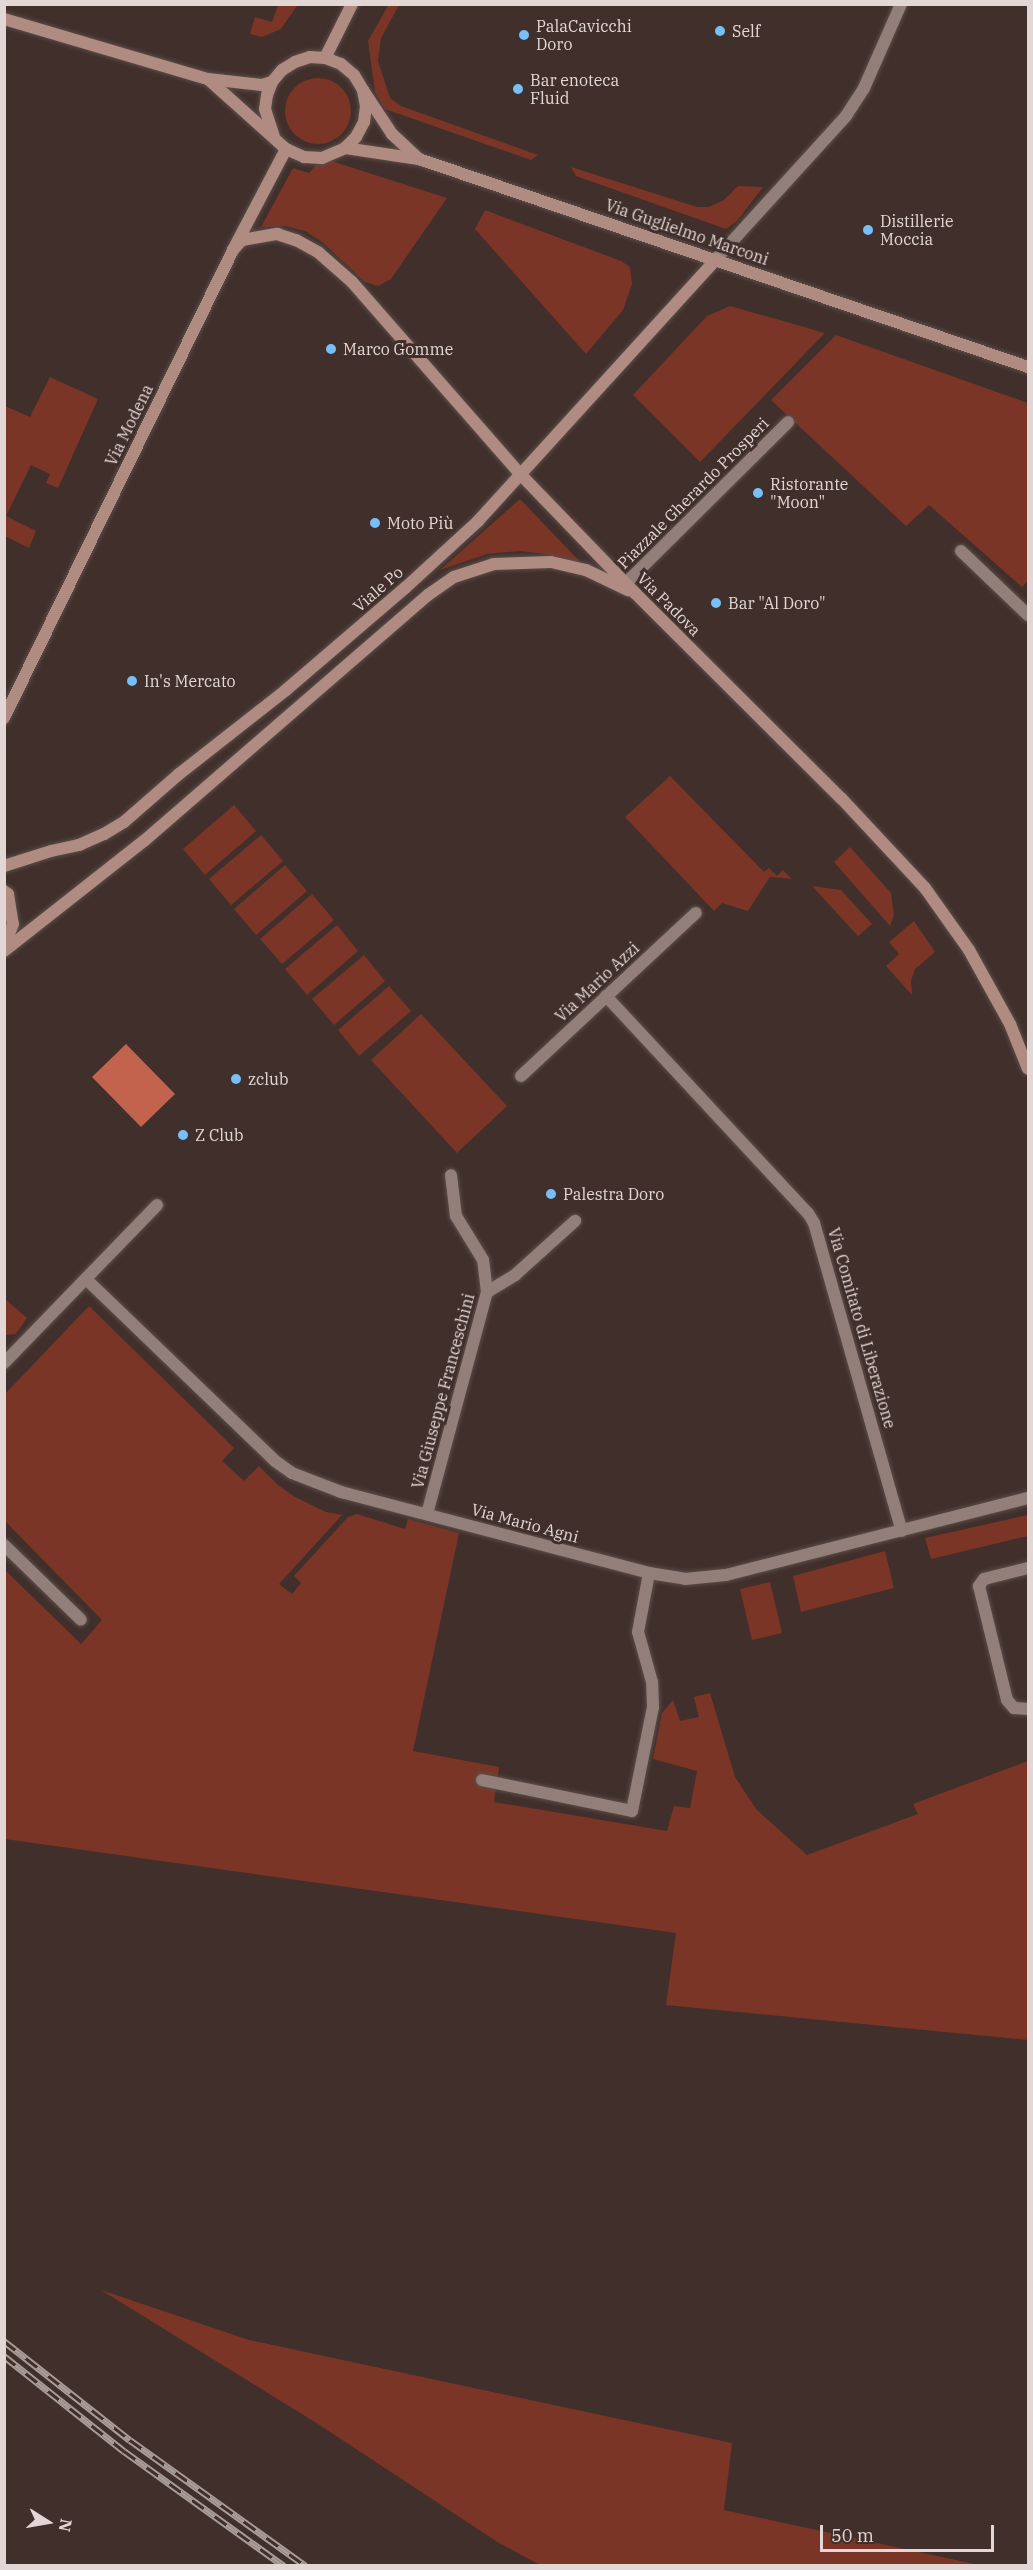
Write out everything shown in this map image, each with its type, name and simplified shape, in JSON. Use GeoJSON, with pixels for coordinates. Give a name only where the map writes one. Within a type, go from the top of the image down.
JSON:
{"type":"FeatureCollection","features":[{"type":"Feature","properties":{"kind":"main road"},"geometry":{"type":"LineString","coordinates":[[326,58],[352,4]]}},
{"type":"Feature","properties":{"kind":"main road"},"geometry":{"type":"LineString","coordinates":[[4,19],[208,79],[262,85],[272,82]]}},
{"type":"Feature","properties":{"kind":"main road"},"geometry":{"type":"LineString","coordinates":[[208,79],[286,149],[304,157],[322,158],[345,148],[356,137],[364,122],[366,106],[363,90],[354,75],[341,64],[326,58],[310,57],[282,70],[272,82],[265,109],[274,136]]}},
{"type":"Feature","properties":{"kind":"main road","name":"Via Guglielmo Marconi"},"geometry":{"type":"LineString","coordinates":[[363,90],[392,135],[419,159],[1029,367]]}},
{"type":"Feature","properties":{"kind":"main road"},"geometry":{"type":"LineString","coordinates":[[345,148],[392,157],[419,159]]}},
{"type":"Feature","properties":{"kind":"main road","name":"Via Modena"},"geometry":{"type":"LineString","coordinates":[[4,718],[233,250],[286,149]]}},
{"type":"Feature","properties":{"kind":"main road","name":"Via Padova"},"geometry":{"type":"LineString","coordinates":[[233,250],[242,240],[277,234],[296,240],[319,253],[352,282],[521,475],[624,585],[841,798],[925,888],[969,950],[1010,1024],[1029,1069]]}},
{"type":"Feature","properties":{"kind":"main road","name":"Viale Po"},"geometry":{"type":"LineString","coordinates":[[4,866],[51,850],[79,845],[124,822],[187,767],[286,690],[405,588],[478,521],[716,259]]}},
{"type":"Feature","properties":{"kind":"main road"},"geometry":{"type":"LineString","coordinates":[[4,949],[145,840],[448,580],[481,566],[533,561],[586,570],[624,585]]}},
{"type":"Feature","properties":{"kind":"main road"},"geometry":{"type":"LineString","coordinates":[[4,891],[8,894],[13,924],[4,949]]}},
{"type":"Feature","properties":{"kind":"street"},"geometry":{"type":"LineString","coordinates":[[716,259],[846,116],[864,88],[901,4]]}},
{"type":"Feature","properties":{"kind":"street","name":"Piazzale Gherardo Prosperi"},"geometry":{"type":"LineString","coordinates":[[624,585],[788,422]]}},
{"type":"Feature","properties":{"kind":"street"},"geometry":{"type":"LineString","coordinates":[[961,551],[1029,615]]}},
{"type":"Feature","properties":{"kind":"street","name":"Via Mario Azzi"},"geometry":{"type":"LineString","coordinates":[[521,1076],[696,913]]}},
{"type":"Feature","properties":{"kind":"street","name":"Via Comitato di Liberazione"},"geometry":{"type":"LineString","coordinates":[[606,996],[808,1213],[814,1223],[902,1531]]}},
{"type":"Feature","properties":{"kind":"street","name":"Via Giuseppe Franceschini"},"geometry":{"type":"LineString","coordinates":[[427,1514],[487,1292],[483,1260],[456,1216],[451,1175]]}},
{"type":"Feature","properties":{"kind":"street"},"geometry":{"type":"LineString","coordinates":[[4,1363],[158,1205]]}},
{"type":"Feature","properties":{"kind":"street"},"geometry":{"type":"LineString","coordinates":[[487,1292],[515,1275],[575,1221]]}},
{"type":"Feature","properties":{"kind":"street","name":"Via Mario Agni"},"geometry":{"type":"LineString","coordinates":[[86,1280],[283,1468],[304,1479],[341,1492],[649,1573],[685,1579],[726,1575],[1029,1498]]}},
{"type":"Feature","properties":{"kind":"street"},"geometry":{"type":"LineString","coordinates":[[4,1545],[81,1620]]}},
{"type":"Feature","properties":{"kind":"street"},"geometry":{"type":"LineString","coordinates":[[1029,1568],[984,1579],[979,1586],[1007,1700],[1014,1708],[1029,1709]]}},
{"type":"Feature","properties":{"kind":"street"},"geometry":{"type":"LineString","coordinates":[[482,1780],[632,1811],[653,1707],[652,1682],[638,1632],[649,1573]]}},
{"type":"Feature","properties":{"kind":"shaded area"},"geometry":{"type":"Polygon","coordinates":[[[389,4],[399,5],[381,38],[378,61],[390,98],[401,106],[538,155],[531,160],[385,109],[375,92],[368,41],[389,4]]]}},
{"type":"Feature","properties":{"kind":"shaded area"},"geometry":{"type":"Polygon","coordinates":[[[278,5],[297,6],[281,29],[262,37],[250,34],[255,17],[272,22],[278,5]]]}},
{"type":"Feature","properties":{"kind":"shaded area"},"geometry":{"type":"Polygon","coordinates":[[[318,78],[331,80],[346,93],[351,111],[349,124],[336,139],[318,144],[305,142],[290,129],[285,111],[287,98],[300,83],[318,78]]]}},
{"type":"Feature","properties":{"kind":"shaded area"},"geometry":{"type":"Polygon","coordinates":[[[322,158],[447,198],[391,279],[378,286],[365,282],[322,242],[305,231],[285,226],[261,227],[293,168],[309,173],[322,158]]]}},
{"type":"Feature","properties":{"kind":"shaded area"},"geometry":{"type":"Polygon","coordinates":[[[571,167],[697,207],[709,207],[724,200],[738,186],[763,187],[737,221],[726,229],[576,176],[571,167]]]}},
{"type":"Feature","properties":{"kind":"shaded area"},"geometry":{"type":"Polygon","coordinates":[[[485,210],[621,261],[630,267],[632,284],[623,310],[586,354],[475,229],[485,210]]]}},
{"type":"Feature","properties":{"kind":"shaded area"},"geometry":{"type":"Polygon","coordinates":[[[730,306],[825,333],[700,462],[633,395],[707,316],[730,306]]]}},
{"type":"Feature","properties":{"kind":"shaded area"},"geometry":{"type":"Polygon","coordinates":[[[836,335],[1028,403],[1028,581],[1022,587],[929,505],[906,526],[771,400],[836,335]]]}},
{"type":"Feature","properties":{"kind":"shaded area"},"geometry":{"type":"Polygon","coordinates":[[[50,377],[98,399],[58,488],[46,483],[50,474],[31,465],[6,516],[36,531],[29,548],[5,536],[5,406],[30,417],[50,377]]]}},
{"type":"Feature","properties":{"kind":"shaded area"},"geometry":{"type":"Polygon","coordinates":[[[520,499],[585,567],[545,554],[519,551],[487,554],[440,570],[520,499]]]}},
{"type":"Feature","properties":{"kind":"shaded area"},"geometry":{"type":"Polygon","coordinates":[[[670,776],[764,872],[769,868],[777,876],[783,870],[792,879],[770,877],[748,911],[722,903],[714,911],[625,817],[670,776]]]}},
{"type":"Feature","properties":{"kind":"shaded area"},"geometry":{"type":"Polygon","coordinates":[[[234,805],[256,831],[205,875],[183,849],[234,805]]]}},
{"type":"Feature","properties":{"kind":"shaded area"},"geometry":{"type":"Polygon","coordinates":[[[261,835],[283,861],[231,905],[209,879],[261,835]]]}},
{"type":"Feature","properties":{"kind":"shaded area"},"geometry":{"type":"Polygon","coordinates":[[[850,847],[891,893],[894,915],[890,926],[834,862],[850,847]]]}},
{"type":"Feature","properties":{"kind":"shaded area"},"geometry":{"type":"Polygon","coordinates":[[[285,865],[307,891],[256,935],[234,909],[285,865]]]}},
{"type":"Feature","properties":{"kind":"shaded area"},"geometry":{"type":"Polygon","coordinates":[[[812,886],[841,890],[872,924],[858,936],[812,886]]]}},
{"type":"Feature","properties":{"kind":"shaded area"},"geometry":{"type":"Polygon","coordinates":[[[312,894],[334,920],[282,964],[260,939],[312,894]]]}},
{"type":"Feature","properties":{"kind":"shaded area"},"geometry":{"type":"Polygon","coordinates":[[[914,921],[935,952],[915,969],[911,981],[912,995],[886,966],[899,954],[889,942],[914,921]]]}},
{"type":"Feature","properties":{"kind":"shaded area"},"geometry":{"type":"Polygon","coordinates":[[[337,925],[358,951],[307,995],[285,969],[337,925]]]}},
{"type":"Feature","properties":{"kind":"shaded area"},"geometry":{"type":"Polygon","coordinates":[[[364,955],[385,981],[334,1025],[312,999],[364,955]]]}},
{"type":"Feature","properties":{"kind":"shaded area"},"geometry":{"type":"Polygon","coordinates":[[[389,986],[411,1011],[359,1056],[338,1030],[389,986]]]}},
{"type":"Feature","properties":{"kind":"shaded area"},"geometry":{"type":"Polygon","coordinates":[[[421,1014],[507,1106],[457,1153],[371,1060],[421,1014]]]}},
{"type":"Feature","properties":{"kind":"shaded area"},"geometry":{"type":"Polygon","coordinates":[[[126,1044],[175,1094],[141,1127],[92,1077],[126,1044]]]}},
{"type":"Feature","properties":{"kind":"shaded area"},"geometry":{"type":"Polygon","coordinates":[[[5,1299],[27,1318],[16,1334],[5,1335],[5,1299]]]}},
{"type":"Feature","properties":{"kind":"shaded area"},"geometry":{"type":"Polygon","coordinates":[[[89,1306],[234,1448],[222,1461],[244,1481],[259,1466],[278,1485],[295,1497],[326,1512],[342,1515],[279,1584],[292,1594],[301,1583],[294,1576],[348,1517],[357,1514],[405,1529],[408,1519],[459,1533],[413,1751],[499,1767],[494,1802],[667,1831],[674,1806],[690,1808],[697,1771],[653,1759],[662,1713],[673,1700],[680,1721],[699,1717],[694,1697],[710,1693],[735,1777],[756,1809],[807,1855],[918,1814],[913,1804],[1028,1761],[1028,2040],[666,2005],[676,1933],[5,1839],[4,1569],[81,1644],[102,1620],[4,1520],[5,1394],[89,1306]]]}},
{"type":"Feature","properties":{"kind":"shaded area"},"geometry":{"type":"Polygon","coordinates":[[[1028,1515],[1028,1536],[931,1559],[925,1538],[1028,1515]]]}},
{"type":"Feature","properties":{"kind":"shaded area"},"geometry":{"type":"Polygon","coordinates":[[[885,1551],[894,1588],[801,1612],[793,1576],[885,1551]]]}},
{"type":"Feature","properties":{"kind":"shaded area"},"geometry":{"type":"Polygon","coordinates":[[[770,1582],[782,1633],[752,1640],[740,1589],[770,1582]]]}},
{"type":"Feature","properties":{"kind":"shaded area"},"geometry":{"type":"Polygon","coordinates":[[[101,2290],[249,2340],[732,2443],[724,2510],[979,2565],[540,2565],[499,2543],[318,2424],[101,2290]]]}},
{"type":"Feature","properties":{"kind":"railway"},"geometry":{"type":"LineString","coordinates":[[4,2341],[130,2440],[306,2566]]}},
{"type":"Feature","properties":{"kind":"railway"},"geometry":{"type":"LineString","coordinates":[[4,2356],[124,2451],[284,2566]]}},
{"type":"Feature","properties":{"kind":"place","name":"Self"},"geometry":{"type":"Point","coordinates":[720,31]}},
{"type":"Feature","properties":{"kind":"place","name":"PalaCavicchi Doro"},"geometry":{"type":"Point","coordinates":[524,35]}},
{"type":"Feature","properties":{"kind":"place","name":"Bar enoteca Fluid"},"geometry":{"type":"Point","coordinates":[518,89]}},
{"type":"Feature","properties":{"kind":"place","name":"Distillerie Moccia"},"geometry":{"type":"Point","coordinates":[868,230]}},
{"type":"Feature","properties":{"kind":"place","name":"Marco Gomme"},"geometry":{"type":"Point","coordinates":[331,349]}},
{"type":"Feature","properties":{"kind":"place","name":"Ristorante \"Moon\""},"geometry":{"type":"Point","coordinates":[758,493]}},
{"type":"Feature","properties":{"kind":"place","name":"Moto Più"},"geometry":{"type":"Point","coordinates":[375,523]}},
{"type":"Feature","properties":{"kind":"place","name":"Bar \"Al Doro\""},"geometry":{"type":"Point","coordinates":[716,603]}},
{"type":"Feature","properties":{"kind":"place","name":"In's Mercato"},"geometry":{"type":"Point","coordinates":[132,681]}},
{"type":"Feature","properties":{"kind":"place","name":"zclub"},"geometry":{"type":"Point","coordinates":[236,1079]}},
{"type":"Feature","properties":{"kind":"place","name":"Z Club"},"geometry":{"type":"Point","coordinates":[183,1135]}},
{"type":"Feature","properties":{"kind":"place","name":"Palestra Doro"},"geometry":{"type":"Point","coordinates":[551,1194]}}]}
